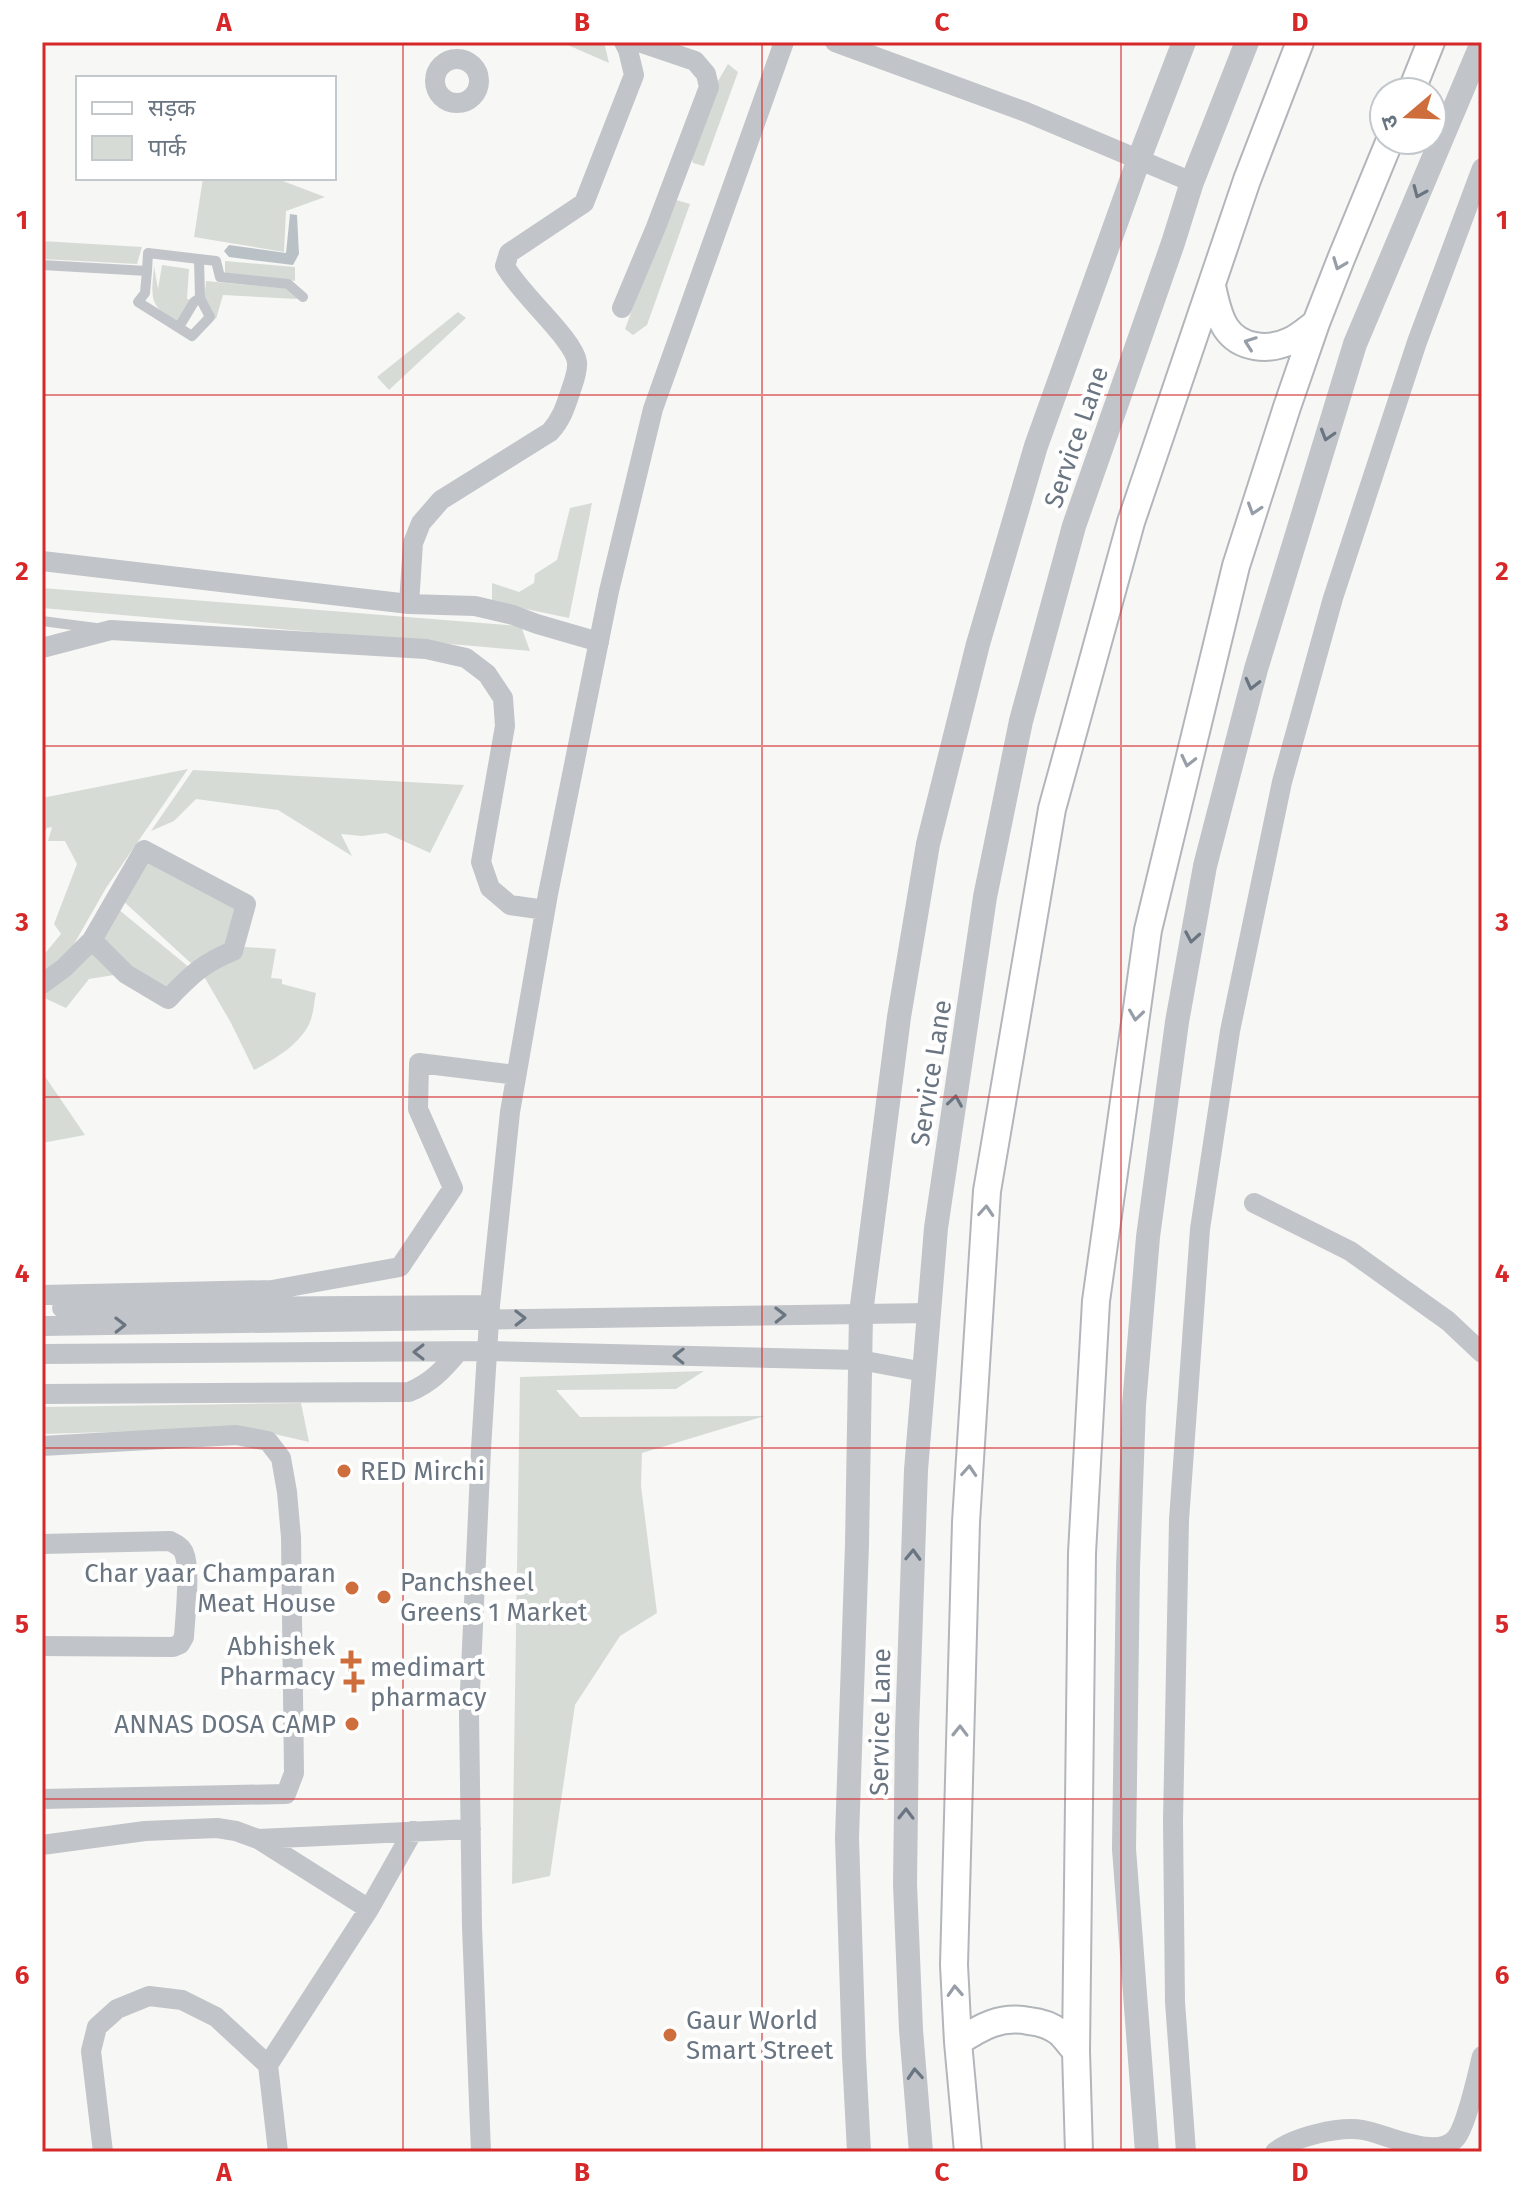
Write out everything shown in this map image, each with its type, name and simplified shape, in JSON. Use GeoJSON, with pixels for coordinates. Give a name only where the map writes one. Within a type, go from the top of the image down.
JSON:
{"type":"FeatureCollection","features":[{"type":"Feature","properties":{"kind":"main road"},"geometry":{"type":"LineString","coordinates":[[968,2152],[954,1965],[966,1522],[987,1191],[1052,809],[1131,522],[1247,180],[1300,42]]}},
{"type":"Feature","properties":{"kind":"main road"},"geometry":{"type":"LineString","coordinates":[[1417,76],[1431,42]]}},
{"type":"Feature","properties":{"kind":"main road"},"geometry":{"type":"LineString","coordinates":[[1079,2152],[1076,2051],[1082,1553],[1096,1301],[1152,915],[1236,566],[1316,323],[1383,156]]}},
{"type":"Feature","properties":{"kind":"main road"},"geometry":{"type":"LineString","coordinates":[[1212,286],[1227,330],[1241,341],[1259,348],[1289,342],[1316,323]]}},
{"type":"Feature","properties":{"kind":"main road"},"geometry":{"type":"LineString","coordinates":[[958,2042],[980,2028],[1014,2018],[1050,2027],[1076,2051]]}},
{"type":"Feature","properties":{"kind":"street"},"geometry":{"type":"LineString","coordinates":[[409,604],[413,543],[421,523],[441,500],[550,432],[560,421],[577,372],[576,358],[566,341],[513,280],[505,266],[509,253],[584,203],[634,75],[624,42]]}},
{"type":"Feature","properties":{"kind":"street"},"geometry":{"type":"LineString","coordinates":[[622,308],[709,87],[706,74],[695,61],[639,42]]}},
{"type":"Feature","properties":{"kind":"street"},"geometry":{"type":"LineString","coordinates":[[481,2152],[472,1927],[469,1713],[487,1351],[510,1112],[545,910],[599,642],[653,409],[784,42]]}},
{"type":"Feature","properties":{"kind":"street"},"geometry":{"type":"LineString","coordinates":[[835,42],[1026,112],[1192,182]]}},
{"type":"Feature","properties":{"kind":"street"},"geometry":{"type":"LineString","coordinates":[[859,2152],[847,1838],[861,1313],[899,1017],[928,844],[978,644],[1036,446],[1184,42]]}},
{"type":"Feature","properties":{"kind":"street","name":"Service Lane"},"geometry":{"type":"LineString","coordinates":[[921,2152],[911,2030],[905,1884],[915,1485],[936,1228],[985,897],[1021,721],[1074,526],[1192,182],[1247,42]]}},
{"type":"Feature","properties":{"kind":"street"},"geometry":{"type":"LineString","coordinates":[[1147,2152],[1124,1849],[1128,1568],[1134,1405],[1148,1237],[1177,1022],[1205,866],[1256,669],[1355,344],[1482,43]]}},
{"type":"Feature","properties":{"kind":"street"},"geometry":{"type":"LineString","coordinates":[[1186,2152],[1175,2002],[1173,1821],[1179,1520],[1200,1229],[1230,1031],[1282,782],[1333,598],[1417,342],[1482,168]]}},
{"type":"Feature","properties":{"kind":"street"},"geometry":{"type":"LineString","coordinates":[[42,561],[409,604],[475,606],[599,642]]}},
{"type":"Feature","properties":{"kind":"street"},"geometry":{"type":"LineString","coordinates":[[42,648],[111,630],[426,649],[466,658],[487,674],[503,698],[505,726],[481,862],[490,888],[510,905],[545,910]]}},
{"type":"Feature","properties":{"kind":"street"},"geometry":{"type":"LineString","coordinates":[[42,984],[64,968],[92,940],[144,850],[246,904],[233,951],[218,956],[193,972],[168,999],[126,974],[92,940]]}},
{"type":"Feature","properties":{"kind":"street"},"geometry":{"type":"LineString","coordinates":[[42,1295],[272,1290],[400,1267],[453,1188],[418,1109],[419,1063],[516,1075]]}},
{"type":"Feature","properties":{"kind":"street"},"geometry":{"type":"LineString","coordinates":[[1254,1203],[1350,1251],[1448,1321],[1482,1353]]}},
{"type":"Feature","properties":{"kind":"street"},"geometry":{"type":"LineString","coordinates":[[42,1308],[929,1313]]}},
{"type":"Feature","properties":{"kind":"street"},"geometry":{"type":"LineString","coordinates":[[42,1326],[490,1312]]}},
{"type":"Feature","properties":{"kind":"street"},"geometry":{"type":"LineString","coordinates":[[42,1354],[487,1351],[860,1360],[924,1372]]}},
{"type":"Feature","properties":{"kind":"street"},"geometry":{"type":"LineString","coordinates":[[42,1394],[409,1392],[434,1379],[458,1352]]}},
{"type":"Feature","properties":{"kind":"street"},"geometry":{"type":"LineString","coordinates":[[42,1446],[236,1435],[268,1441],[281,1458],[288,1507],[294,1773],[286,1794],[42,1799]]}},
{"type":"Feature","properties":{"kind":"street"},"geometry":{"type":"LineString","coordinates":[[42,1544],[170,1541],[183,1550],[186,1557],[184,1637],[180,1644],[173,1647],[42,1646]]}},
{"type":"Feature","properties":{"kind":"street"},"geometry":{"type":"LineString","coordinates":[[42,1845],[145,1831],[217,1828],[236,1831],[258,1839],[369,1909]]}},
{"type":"Feature","properties":{"kind":"street"},"geometry":{"type":"LineString","coordinates":[[258,1839],[471,1829]]}},
{"type":"Feature","properties":{"kind":"street"},"geometry":{"type":"LineString","coordinates":[[278,2152],[268,2065],[369,1909],[413,1831]]}},
{"type":"Feature","properties":{"kind":"street"},"geometry":{"type":"LineString","coordinates":[[103,2152],[91,2051],[97,2027],[117,2009],[149,1996],[182,2000],[216,2017],[268,2065]]}},
{"type":"Feature","properties":{"kind":"street"},"geometry":{"type":"LineString","coordinates":[[1275,2152],[1300,2140],[1344,2129],[1362,2130],[1430,2149],[1443,2146],[1455,2140],[1462,2125],[1482,2056]]}},
{"type":"Feature","properties":{"kind":"lane"},"geometry":{"type":"LineString","coordinates":[[199,259],[200,298],[210,317],[192,336],[138,302],[145,293],[148,253],[199,259],[216,261],[220,277],[288,284],[303,297]]}},
{"type":"Feature","properties":{"kind":"lane"},"geometry":{"type":"LineString","coordinates":[[42,265],[147,271]]}},
{"type":"Feature","properties":{"kind":"lane"},"geometry":{"type":"LineString","coordinates":[[179,327],[194,302],[200,298]]}},
{"type":"Feature","properties":{"kind":"lane"},"geometry":{"type":"LineString","coordinates":[[42,621],[111,630]]}},
{"type":"Feature","properties":{"kind":"green space"},"geometry":{"type":"Polygon","coordinates":[[[561,42],[597,42],[605,46],[609,63],[561,42]]]}},
{"type":"Feature","properties":{"kind":"green space"},"geometry":{"type":"Polygon","coordinates":[[[728,64],[738,72],[704,166],[693,163],[690,152],[715,86],[728,64]]]}},
{"type":"Feature","properties":{"kind":"green space"},"geometry":{"type":"Polygon","coordinates":[[[203,180],[280,180],[325,197],[286,211],[284,252],[194,237],[203,180]]]}},
{"type":"Feature","properties":{"kind":"green space"},"geometry":{"type":"Polygon","coordinates":[[[673,199],[690,204],[647,325],[633,335],[625,329],[673,199]]]}},
{"type":"Feature","properties":{"kind":"green space"},"geometry":{"type":"Polygon","coordinates":[[[42,241],[142,247],[137,264],[42,259],[42,241]]]}},
{"type":"Feature","properties":{"kind":"green space"},"geometry":{"type":"Polygon","coordinates":[[[225,261],[295,267],[295,281],[225,273],[225,261]]]}},
{"type":"Feature","properties":{"kind":"green space"},"geometry":{"type":"Polygon","coordinates":[[[162,265],[189,269],[187,299],[192,300],[178,324],[162,312],[154,301],[154,266],[158,289],[162,265]]]}},
{"type":"Feature","properties":{"kind":"green space"},"geometry":{"type":"Polygon","coordinates":[[[206,281],[291,289],[297,299],[223,295],[216,319],[204,301],[206,281]]]}},
{"type":"Feature","properties":{"kind":"green space"},"geometry":{"type":"Polygon","coordinates":[[[458,312],[466,318],[389,390],[377,377],[458,312]]]}},
{"type":"Feature","properties":{"kind":"green space"},"geometry":{"type":"Polygon","coordinates":[[[592,503],[569,618],[492,602],[492,583],[519,592],[534,583],[535,574],[557,560],[570,508],[592,503]]]}},
{"type":"Feature","properties":{"kind":"green space"},"geometry":{"type":"Polygon","coordinates":[[[42,588],[521,626],[530,651],[42,608],[42,588]]]}},
{"type":"Feature","properties":{"kind":"green space"},"geometry":{"type":"Polygon","coordinates":[[[188,769],[106,888],[62,965],[42,976],[42,957],[61,934],[54,924],[77,864],[65,841],[48,841],[52,827],[47,828],[42,837],[42,798],[188,769]]]}},
{"type":"Feature","properties":{"kind":"green space"},"geometry":{"type":"Polygon","coordinates":[[[193,770],[464,785],[430,853],[386,833],[362,836],[341,834],[352,856],[278,810],[196,799],[174,821],[151,831],[193,770]]]}},
{"type":"Feature","properties":{"kind":"green space"},"geometry":{"type":"Polygon","coordinates":[[[143,853],[244,908],[226,950],[194,966],[121,899],[143,853]]]}},
{"type":"Feature","properties":{"kind":"green space"},"geometry":{"type":"Polygon","coordinates":[[[118,909],[190,968],[168,995],[133,974],[100,935],[118,909]]]}},
{"type":"Feature","properties":{"kind":"green space"},"geometry":{"type":"Polygon","coordinates":[[[95,947],[120,974],[89,979],[66,1008],[42,997],[42,990],[95,947]]]}},
{"type":"Feature","properties":{"kind":"green space"},"geometry":{"type":"Polygon","coordinates":[[[245,947],[276,949],[271,978],[282,979],[282,984],[316,993],[311,1019],[302,1036],[254,1070],[202,973],[245,947]]]}},
{"type":"Feature","properties":{"kind":"green space"},"geometry":{"type":"Polygon","coordinates":[[[42,1072],[85,1135],[42,1143],[42,1072]]]}},
{"type":"Feature","properties":{"kind":"green space"},"geometry":{"type":"Polygon","coordinates":[[[704,1371],[676,1389],[556,1390],[580,1417],[765,1416],[642,1453],[641,1486],[657,1613],[620,1636],[575,1705],[550,1876],[512,1884],[520,1377],[704,1371]]]}},
{"type":"Feature","properties":{"kind":"green space"},"geometry":{"type":"Polygon","coordinates":[[[301,1403],[309,1442],[249,1428],[42,1434],[42,1407],[301,1403]]]}},
{"type":"Feature","properties":{"kind":"shaded area"},"geometry":{"type":"Polygon","coordinates":[[[290,214],[297,215],[299,254],[293,265],[229,257],[224,251],[229,245],[286,253],[290,214]]]}},
{"type":"Feature","properties":{"kind":"place","name":"RED Mirchi"},"geometry":{"type":"Point","coordinates":[344,1471]}},
{"type":"Feature","properties":{"kind":"place","name":"Char yaar Champaran Meat House"},"geometry":{"type":"Point","coordinates":[352,1588]}},
{"type":"Feature","properties":{"kind":"place","name":"Panchsheel Greens 1 Market"},"geometry":{"type":"Point","coordinates":[384,1597]}},
{"type":"Feature","properties":{"kind":"place","name":"Abhishek Pharmacy"},"geometry":{"type":"Point","coordinates":[351,1661]}},
{"type":"Feature","properties":{"kind":"place","name":"medimart pharmacy"},"geometry":{"type":"Point","coordinates":[354,1682]}},
{"type":"Feature","properties":{"kind":"place","name":"ANNAS DOSA CAMP"},"geometry":{"type":"Point","coordinates":[352,1724]}},
{"type":"Feature","properties":{"kind":"place","name":"Gaur World Smart Street"},"geometry":{"type":"Point","coordinates":[670,2035]}}]}
